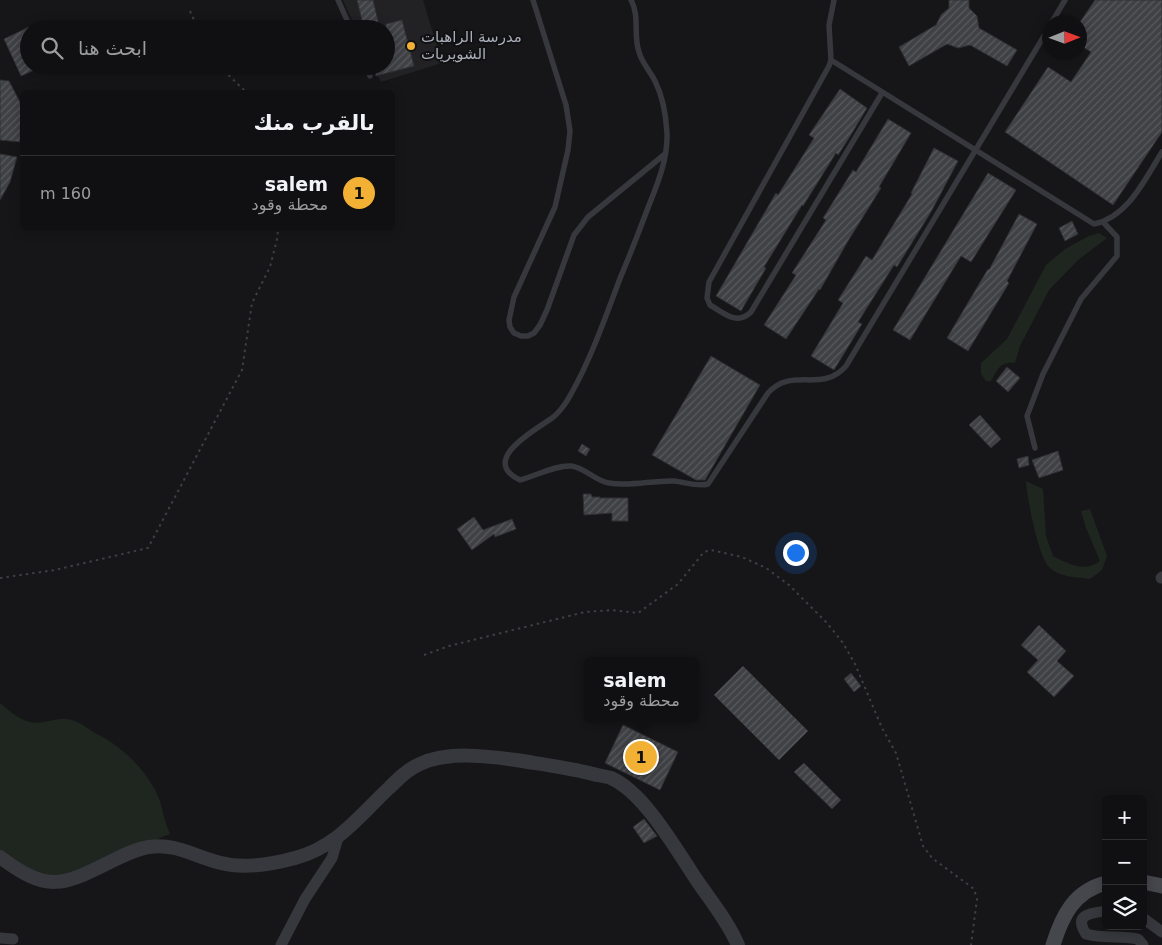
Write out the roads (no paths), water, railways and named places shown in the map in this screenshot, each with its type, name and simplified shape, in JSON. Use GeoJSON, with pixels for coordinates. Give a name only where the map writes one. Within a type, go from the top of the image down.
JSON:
{"type":"FeatureCollection","features":[{"type":"Feature","properties":{"kind":"main road"},"geometry":{"type":"LineString","coordinates":[[1053,945],[1067,910],[1081,894],[1093,886],[1102,884]]}},
{"type":"Feature","properties":{"kind":"main road"},"geometry":{"type":"LineString","coordinates":[[1147,884],[1161,889]]}},
{"type":"Feature","properties":{"kind":"street"},"geometry":{"type":"LineString","coordinates":[[0,857],[25,874],[58,883],[68,881],[116,859],[149,847],[172,846],[209,860],[235,866],[296,858],[315,852],[338,838],[400,777],[420,764],[461,755],[486,756],[581,771],[611,778],[631,792],[656,818],[722,917],[738,945]]}},
{"type":"Feature","properties":{"kind":"street"},"geometry":{"type":"LineString","coordinates":[[281,945],[305,899],[332,858],[338,838]]}},
{"type":"Feature","properties":{"kind":"street"},"geometry":{"type":"LineString","coordinates":[[1102,911],[1088,913],[1082,919],[1082,927],[1086,934],[1096,937],[1130,937],[1138,939],[1143,945]]}},
{"type":"Feature","properties":{"kind":"street"},"geometry":{"type":"LineString","coordinates":[[1147,921],[1162,932]]}},
{"type":"Feature","properties":{"kind":"street"},"geometry":{"type":"LineString","coordinates":[[0,938],[13,939]]}},
{"type":"Feature","properties":{"kind":"lane"},"geometry":{"type":"LineString","coordinates":[[338,0],[347,20]]}},
{"type":"Feature","properties":{"kind":"lane"},"geometry":{"type":"LineString","coordinates":[[533,0],[566,104],[570,131],[568,150],[555,207],[514,298],[509,320],[510,327],[514,333],[528,336],[540,326],[574,235],[588,217],[665,154]]}},
{"type":"Feature","properties":{"kind":"lane"},"geometry":{"type":"LineString","coordinates":[[631,0],[636,18],[638,52],[655,81],[666,116],[665,154],[658,183],[588,360],[571,396],[554,417],[522,438],[512,448],[507,457],[506,467],[511,476],[520,480],[570,466],[610,484],[674,481],[702,486],[708,484],[768,393],[775,386],[784,381],[820,380],[840,373],[846,366],[1042,39]]}},
{"type":"Feature","properties":{"kind":"lane"},"geometry":{"type":"LineString","coordinates":[[834,0],[829,25],[831,60],[829,66],[710,282],[708,298],[710,305],[736,319],[742,319],[751,312],[882,93]]}},
{"type":"Feature","properties":{"kind":"lane"},"geometry":{"type":"LineString","coordinates":[[1056,15],[1065,0]]}},
{"type":"Feature","properties":{"kind":"lane"},"geometry":{"type":"LineString","coordinates":[[831,60],[974,151],[1094,224],[1104,222],[1136,194],[1162,152]]}},
{"type":"Feature","properties":{"kind":"lane"},"geometry":{"type":"LineString","coordinates":[[1035,448],[1027,416],[1042,374],[1081,299],[1117,256],[1117,237],[1104,222]]}},
{"type":"Feature","properties":{"kind":"place","name":"مدرسة الراهبات الشويريات"},"geometry":{"type":"Point","coordinates":[411,46]}},
{"type":"Feature","properties":{"kind":"place","name":"salem"},"geometry":{"type":"Point","coordinates":[641,757]}}]}
